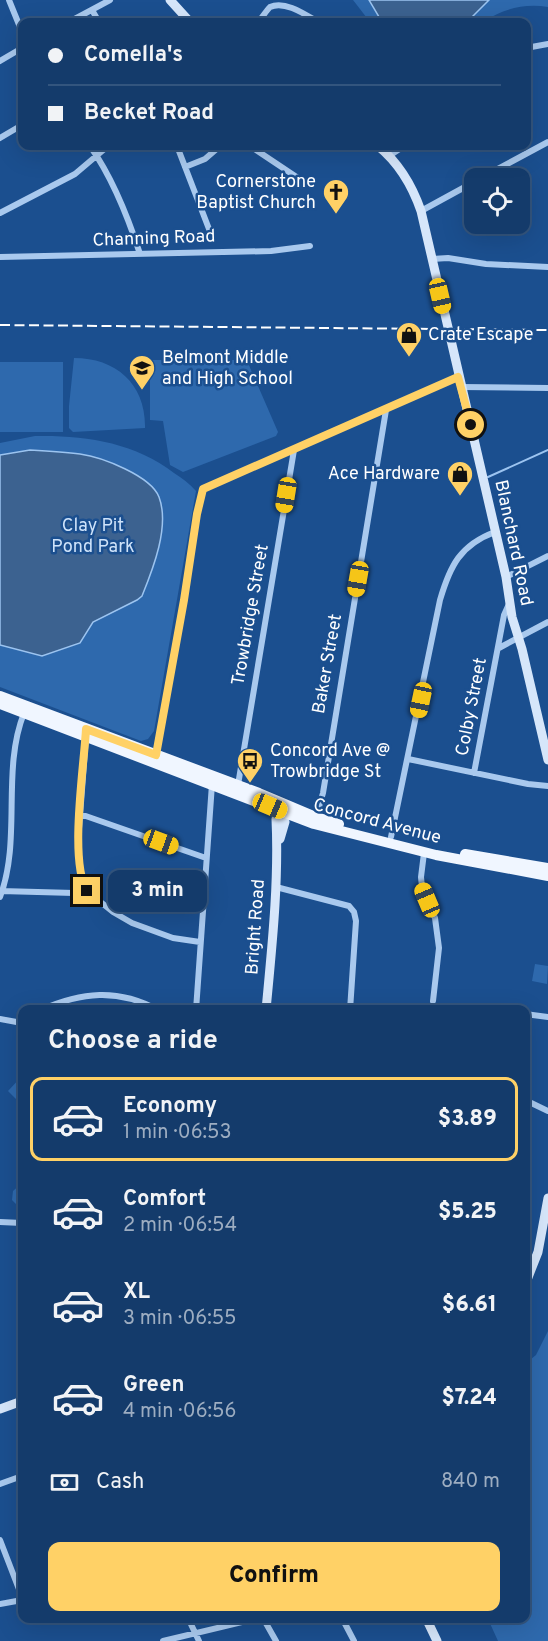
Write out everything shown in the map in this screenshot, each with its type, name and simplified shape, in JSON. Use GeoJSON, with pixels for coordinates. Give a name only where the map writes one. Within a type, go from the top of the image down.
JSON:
{"type":"FeatureCollection","features":[{"type":"Feature","properties":{"kind":"main road"},"geometry":{"type":"LineString","coordinates":[[170,0],[186,18]]}},
{"type":"Feature","properties":{"kind":"main road","name":"Blanchard Road"},"geometry":{"type":"LineString","coordinates":[[383,150],[390,156],[411,187],[421,211],[548,760]]}},
{"type":"Feature","properties":{"kind":"main road","name":"Concord Avenue"},"geometry":{"type":"LineString","coordinates":[[0,696],[25,710]]}},
{"type":"Feature","properties":{"kind":"main road","name":"Concord Avenue"},"geometry":{"type":"LineString","coordinates":[[0,704],[25,710],[315,820],[424,852],[548,876]]}},
{"type":"Feature","properties":{"kind":"main road","name":"Bright Road"},"geometry":{"type":"LineString","coordinates":[[266,1005],[278,847],[285,822],[283,807]]}},
{"type":"Feature","properties":{"kind":"main road","name":"Concord Avenue"},"geometry":{"type":"LineString","coordinates":[[315,820],[458,852],[548,868]]}},
{"type":"Feature","properties":{"kind":"main road"},"geometry":{"type":"LineString","coordinates":[[530,1272],[538,1252],[548,1198]]}},
{"type":"Feature","properties":{"kind":"main road"},"geometry":{"type":"LineString","coordinates":[[0,1408],[18,1402]]}},
{"type":"Feature","properties":{"kind":"main road"},"geometry":{"type":"LineString","coordinates":[[428,1623],[437,1641]]}},
{"type":"Feature","properties":{"kind":"street"},"geometry":{"type":"LineString","coordinates":[[9,0],[18,22]]}},
{"type":"Feature","properties":{"kind":"street"},"geometry":{"type":"LineString","coordinates":[[77,18],[110,0]]}},
{"type":"Feature","properties":{"kind":"street"},"geometry":{"type":"LineString","coordinates":[[261,18],[270,8],[282,3],[291,5],[312,18]]}},
{"type":"Feature","properties":{"kind":"street"},"geometry":{"type":"LineString","coordinates":[[92,10],[97,18]]}},
{"type":"Feature","properties":{"kind":"street"},"geometry":{"type":"LineString","coordinates":[[531,47],[548,44]]}},
{"type":"Feature","properties":{"kind":"street"},"geometry":{"type":"LineString","coordinates":[[0,61],[18,50]]}},
{"type":"Feature","properties":{"kind":"street"},"geometry":{"type":"LineString","coordinates":[[0,138],[18,127]]}},
{"type":"Feature","properties":{"kind":"street"},"geometry":{"type":"LineString","coordinates":[[499,168],[548,141]]}},
{"type":"Feature","properties":{"kind":"street"},"geometry":{"type":"LineString","coordinates":[[93,150],[123,208],[140,254]]}},
{"type":"Feature","properties":{"kind":"street"},"geometry":{"type":"LineString","coordinates":[[0,213],[75,174],[103,150]]}},
{"type":"Feature","properties":{"kind":"street"},"geometry":{"type":"LineString","coordinates":[[179,150],[209,228]]}},
{"type":"Feature","properties":{"kind":"street"},"geometry":{"type":"LineString","coordinates":[[185,167],[205,159],[215,150]]}},
{"type":"Feature","properties":{"kind":"street"},"geometry":{"type":"LineString","coordinates":[[256,150],[301,180]]}},
{"type":"Feature","properties":{"kind":"street"},"geometry":{"type":"LineString","coordinates":[[390,156],[398,150]]}},
{"type":"Feature","properties":{"kind":"street"},"geometry":{"type":"LineString","coordinates":[[421,211],[464,188]]}},
{"type":"Feature","properties":{"kind":"street","name":"Channing Road"},"geometry":{"type":"LineString","coordinates":[[0,257],[271,251],[309,246]]}},
{"type":"Feature","properties":{"kind":"street"},"geometry":{"type":"LineString","coordinates":[[432,259],[448,258],[486,264],[548,267]]}},
{"type":"Feature","properties":{"kind":"street"},"geometry":{"type":"LineString","coordinates":[[155,759],[203,489],[386,410],[460,382],[548,388]]}},
{"type":"Feature","properties":{"kind":"street","name":"Baker Street"},"geometry":{"type":"LineString","coordinates":[[315,820],[322,793],[386,410]]}},
{"type":"Feature","properties":{"kind":"street","name":"Trowbridge Street"},"geometry":{"type":"LineString","coordinates":[[237,789],[294,450]]}},
{"type":"Feature","properties":{"kind":"street"},"geometry":{"type":"LineString","coordinates":[[391,837],[440,600],[447,577],[453,562],[464,551],[478,540],[495,532]]}},
{"type":"Feature","properties":{"kind":"street"},"geometry":{"type":"LineString","coordinates":[[506,577],[548,556]]}},
{"type":"Feature","properties":{"kind":"street","name":"Colby Street"},"geometry":{"type":"LineString","coordinates":[[474,773],[504,615],[510,603]]}},
{"type":"Feature","properties":{"kind":"street","name":"Colby Street"},"geometry":{"type":"LineString","coordinates":[[499,648],[548,622]]}},
{"type":"Feature","properties":{"kind":"street"},"geometry":{"type":"LineString","coordinates":[[25,710],[14,745],[10,840],[1,893],[87,891]]}},
{"type":"Feature","properties":{"kind":"street"},"geometry":{"type":"LineString","coordinates":[[86,733],[80,814],[79,868],[81,881],[87,891],[113,912],[132,923],[173,938],[200,942]]}},
{"type":"Feature","properties":{"kind":"street"},"geometry":{"type":"LineString","coordinates":[[408,759],[548,786]]}},
{"type":"Feature","properties":{"kind":"street"},"geometry":{"type":"LineString","coordinates":[[196,1005],[213,781]]}},
{"type":"Feature","properties":{"kind":"street"},"geometry":{"type":"LineString","coordinates":[[80,814],[206,858]]}},
{"type":"Feature","properties":{"kind":"street"},"geometry":{"type":"LineString","coordinates":[[424,852],[422,887],[435,918],[439,948],[433,1001]]}},
{"type":"Feature","properties":{"kind":"street"},"geometry":{"type":"LineString","coordinates":[[276,887],[349,906],[352,910],[356,921],[350,1005]]}},
{"type":"Feature","properties":{"kind":"street"},"geometry":{"type":"LineString","coordinates":[[54,1005],[79,996],[101,994],[125,997],[145,1005]]}},
{"type":"Feature","properties":{"kind":"street"},"geometry":{"type":"LineString","coordinates":[[530,1015],[548,1017]]}},
{"type":"Feature","properties":{"kind":"street"},"geometry":{"type":"LineString","coordinates":[[0,1019],[18,1022]]}},
{"type":"Feature","properties":{"kind":"street"},"geometry":{"type":"LineString","coordinates":[[530,1102],[548,1111]]}},
{"type":"Feature","properties":{"kind":"street"},"geometry":{"type":"LineString","coordinates":[[0,1222],[18,1222]]}},
{"type":"Feature","properties":{"kind":"street"},"geometry":{"type":"LineString","coordinates":[[0,1484],[18,1477]]}},
{"type":"Feature","properties":{"kind":"street"},"geometry":{"type":"LineString","coordinates":[[0,1540],[18,1587]]}},
{"type":"Feature","properties":{"kind":"street"},"geometry":{"type":"LineString","coordinates":[[0,1604],[18,1599]]}},
{"type":"Feature","properties":{"kind":"street"},"geometry":{"type":"LineString","coordinates":[[190,1623],[199,1641]]}},
{"type":"Feature","properties":{"kind":"street"},"geometry":{"type":"LineString","coordinates":[[163,1641],[239,1623]]}},
{"type":"Feature","properties":{"kind":"street"},"geometry":{"type":"LineString","coordinates":[[264,1623],[276,1641]]}},
{"type":"Feature","properties":{"kind":"street"},"geometry":{"type":"LineString","coordinates":[[345,1623],[354,1641]]}},
{"type":"Feature","properties":{"kind":"green space"},"geometry":{"type":"Polygon","coordinates":[[[353,0],[548,0],[548,7],[514,8],[490,18],[367,18],[353,0]]]}},
{"type":"Feature","properties":{"kind":"green space"},"geometry":{"type":"Polygon","coordinates":[[[74,358],[103,363],[126,376],[140,398],[145,428],[73,432],[69,428],[69,406],[74,358]]]}},
{"type":"Feature","properties":{"kind":"green space"},"geometry":{"type":"Polygon","coordinates":[[[150,360],[244,360],[248,363],[278,432],[276,436],[183,472],[170,465],[163,421],[150,420],[150,360]]]}},
{"type":"Feature","properties":{"kind":"green space"},"geometry":{"type":"Polygon","coordinates":[[[0,362],[63,362],[63,432],[0,432],[0,362]]]}},
{"type":"Feature","properties":{"kind":"green space","name":"Clay Pit Pond Park"},"geometry":{"type":"Polygon","coordinates":[[[35,436],[90,439],[125,447],[159,462],[196,491],[154,731],[148,739],[141,741],[0,687],[0,443],[35,436]]]}},
{"type":"Feature","properties":{"kind":"green space"},"geometry":{"type":"Polygon","coordinates":[[[535,964],[548,966],[547,984],[532,981],[535,964]]]}},
{"type":"Feature","properties":{"kind":"green space"},"geometry":{"type":"Polygon","coordinates":[[[18,1080],[17,1100],[8,1091],[18,1080]]]}},
{"type":"Feature","properties":{"kind":"green space"},"geometry":{"type":"Polygon","coordinates":[[[18,1187],[18,1206],[12,1200],[13,1191],[18,1187]]]}},
{"type":"Feature","properties":{"kind":"green space"},"geometry":{"type":"Polygon","coordinates":[[[548,1331],[548,1641],[498,1641],[490,1623],[530,1623],[530,1360],[536,1355],[548,1331]]]}},
{"type":"Feature","properties":{"kind":"shaded area"},"geometry":{"type":"Polygon","coordinates":[[[369,0],[489,0],[471,18],[380,18],[369,0]]]}},
{"type":"Feature","properties":{"kind":"shaded area"},"geometry":{"type":"Polygon","coordinates":[[[30,450],[80,454],[113,463],[125,469],[154,489],[159,497],[163,521],[159,547],[142,596],[93,622],[80,643],[42,656],[0,645],[0,455],[30,450]]]}},
{"type":"Feature","properties":{"kind":"waterway"},"geometry":{"type":"LineString","coordinates":[[488,477],[548,450]]}},
{"type":"Feature","properties":{"kind":"railway"},"geometry":{"type":"LineString","coordinates":[[0,325],[548,330]]}},
{"type":"Feature","properties":{"kind":"place","name":"Cornerstone Baptist Church"},"geometry":{"type":"Point","coordinates":[336,215]}},
{"type":"Feature","properties":{"kind":"place","name":"Crate Escape"},"geometry":{"type":"Point","coordinates":[409,358]}},
{"type":"Feature","properties":{"kind":"place","name":"Belmont Middle and High School"},"geometry":{"type":"Point","coordinates":[142,391]}},
{"type":"Feature","properties":{"kind":"place","name":"Ace Hardware"},"geometry":{"type":"Point","coordinates":[460,497]}},
{"type":"Feature","properties":{"kind":"place","name":"Concord Ave @ Trowbridge St"},"geometry":{"type":"Point","coordinates":[250,784]}},
{"type":"Feature","properties":{"kind":"route"},"geometry":{"type":"LineString","coordinates":[[87,891],[81,881],[78,842],[86,729],[156,755],[203,489],[458,377],[471,425]]}}]}
